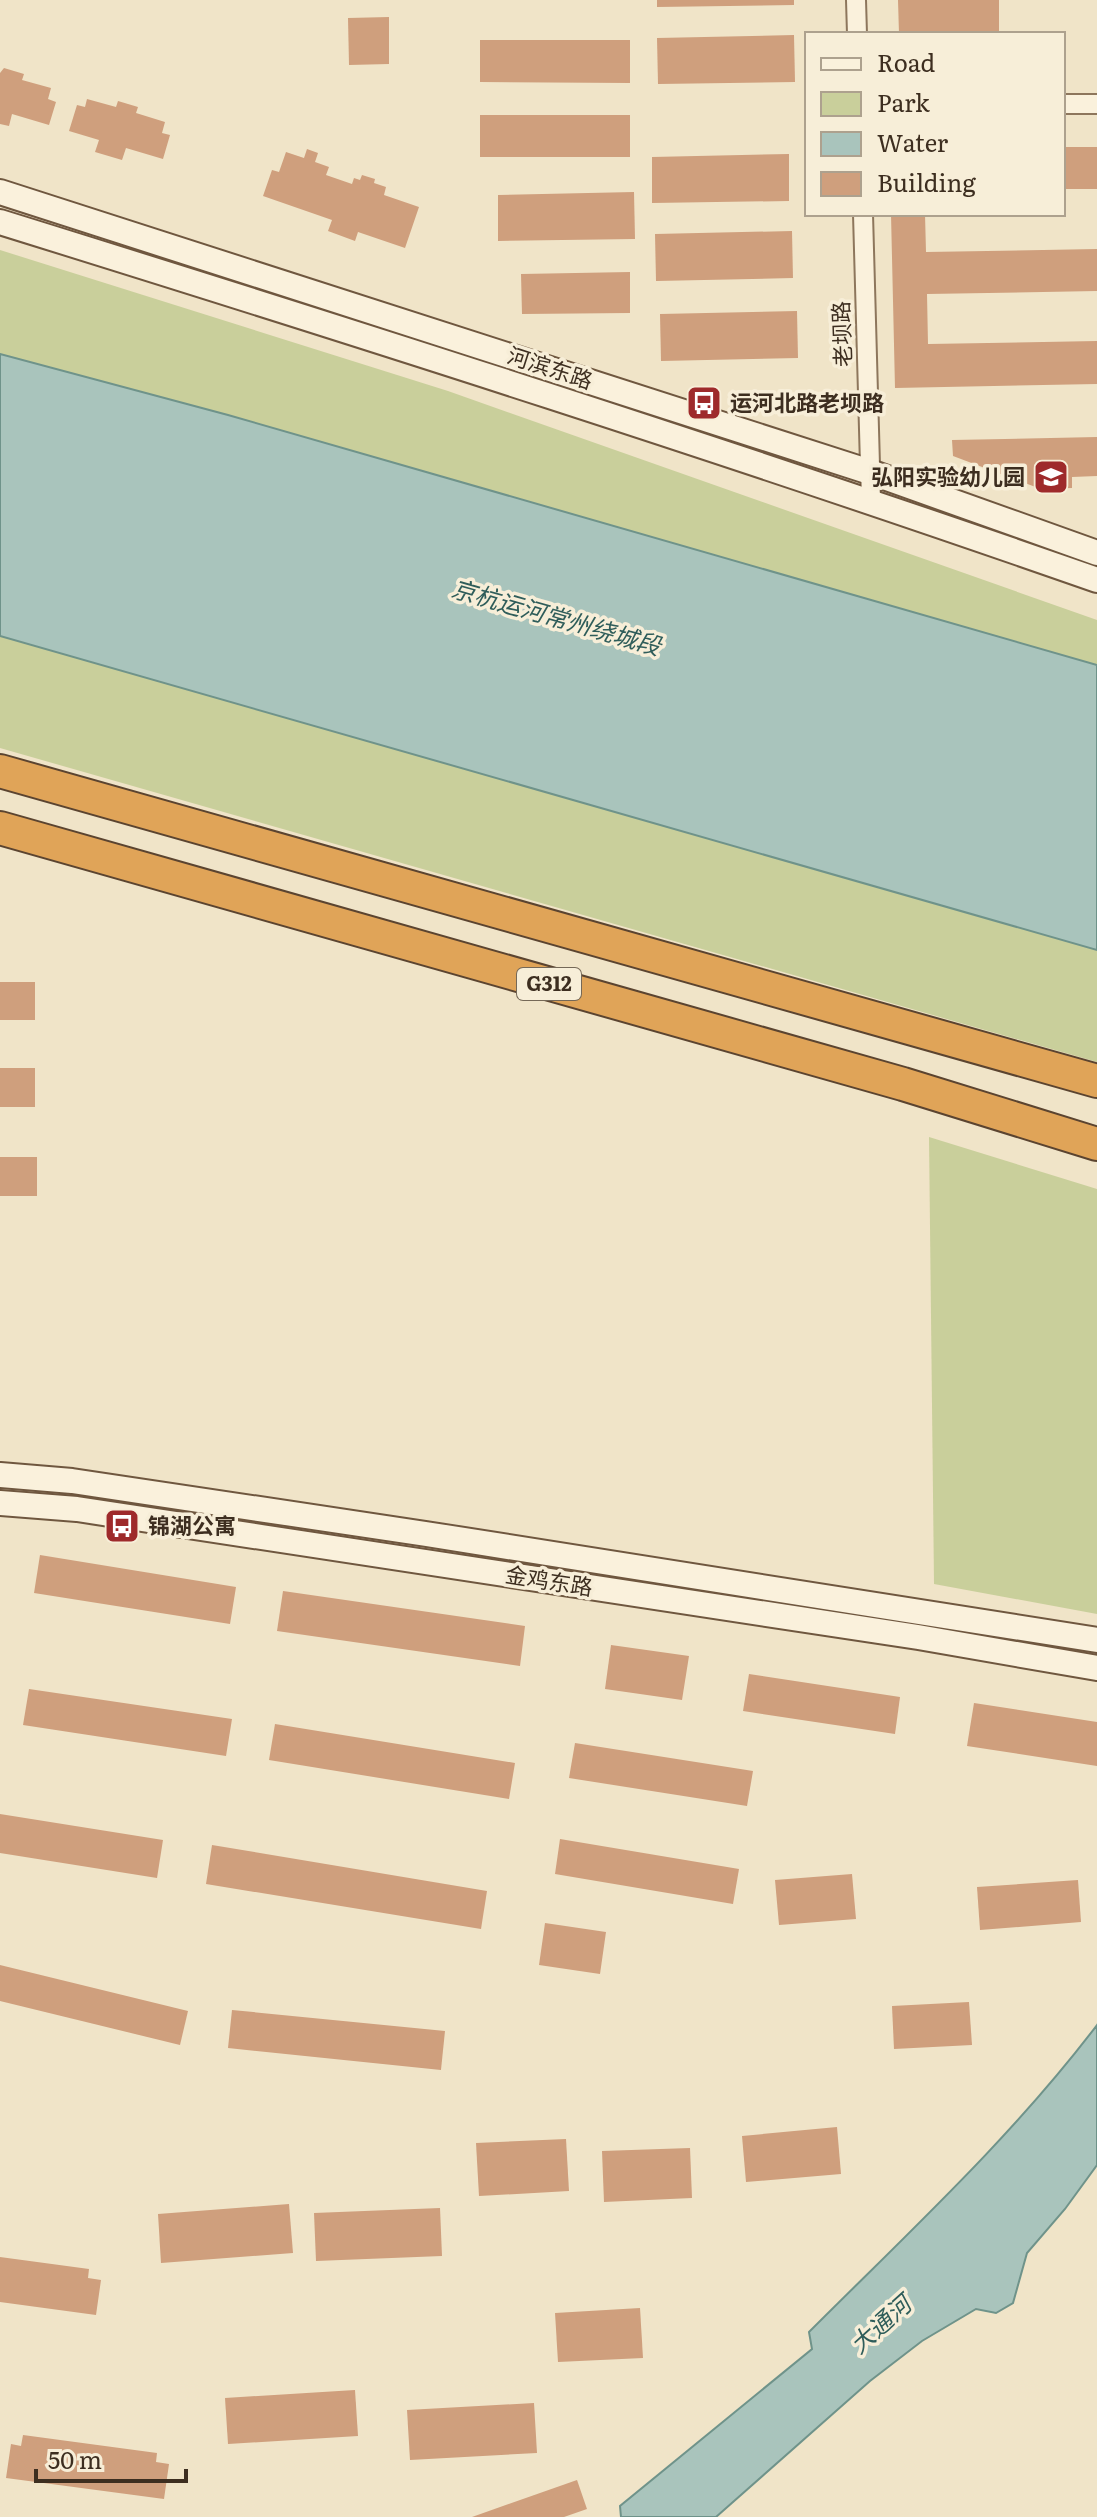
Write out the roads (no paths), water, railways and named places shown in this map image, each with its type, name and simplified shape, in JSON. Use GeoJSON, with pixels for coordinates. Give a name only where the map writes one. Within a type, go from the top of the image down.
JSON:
{"type":"FeatureCollection","features":[{"type":"Feature","properties":{"kind":"highway","name":"G312"},"geometry":{"type":"LineString","coordinates":[[0,771],[1097,1081]]}},
{"type":"Feature","properties":{"kind":"highway","name":"G312"},"geometry":{"type":"LineString","coordinates":[[0,828],[903,1084],[1097,1144]]}},
{"type":"Feature","properties":{"kind":"main road","name":"河滨东路"},"geometry":{"type":"LineString","coordinates":[[0,192],[870,472],[1097,553]]}},
{"type":"Feature","properties":{"kind":"main road","name":"河滨东路"},"geometry":{"type":"LineString","coordinates":[[0,222],[380,340],[871,501],[1097,580]]}},
{"type":"Feature","properties":{"kind":"main road","name":"金鸡东路"},"geometry":{"type":"LineString","coordinates":[[0,1475],[72,1481],[379,1527],[1097,1640]]}},
{"type":"Feature","properties":{"kind":"main road","name":"金鸡东路"},"geometry":{"type":"LineString","coordinates":[[0,1503],[109,1514],[918,1637],[1097,1668]]}},
{"type":"Feature","properties":{"kind":"street"},"geometry":{"type":"LineString","coordinates":[[856,0],[857,32]]}},
{"type":"Feature","properties":{"kind":"street"},"geometry":{"type":"LineString","coordinates":[[1065,104],[1097,104]]}},
{"type":"Feature","properties":{"kind":"street","name":"老坝路"},"geometry":{"type":"LineString","coordinates":[[863,216],[871,501]]}},
{"type":"Feature","properties":{"kind":"water","name":"京杭运河常州绕城段"},"geometry":{"type":"Polygon","coordinates":[[[0,354],[228,415],[1097,665],[1097,950],[0,636],[0,354]]]}},
{"type":"Feature","properties":{"kind":"water","name":"大通河"},"geometry":{"type":"Polygon","coordinates":[[[1097,2025],[1097,2165],[1027,2253],[1013,2303],[996,2313],[976,2309],[922,2341],[870,2381],[716,2517],[621,2517],[620,2506],[812,2349],[809,2332],[995,2145],[1097,2025]]]}},
{"type":"Feature","properties":{"kind":"place","name":"运河北路老坝路"},"geometry":{"type":"Point","coordinates":[704,403]}},
{"type":"Feature","properties":{"kind":"place","name":"弘阳实验幼儿园"},"geometry":{"type":"Point","coordinates":[1051,477]}},
{"type":"Feature","properties":{"kind":"place","name":"锦湖公寓"},"geometry":{"type":"Point","coordinates":[122,1526]}}]}
